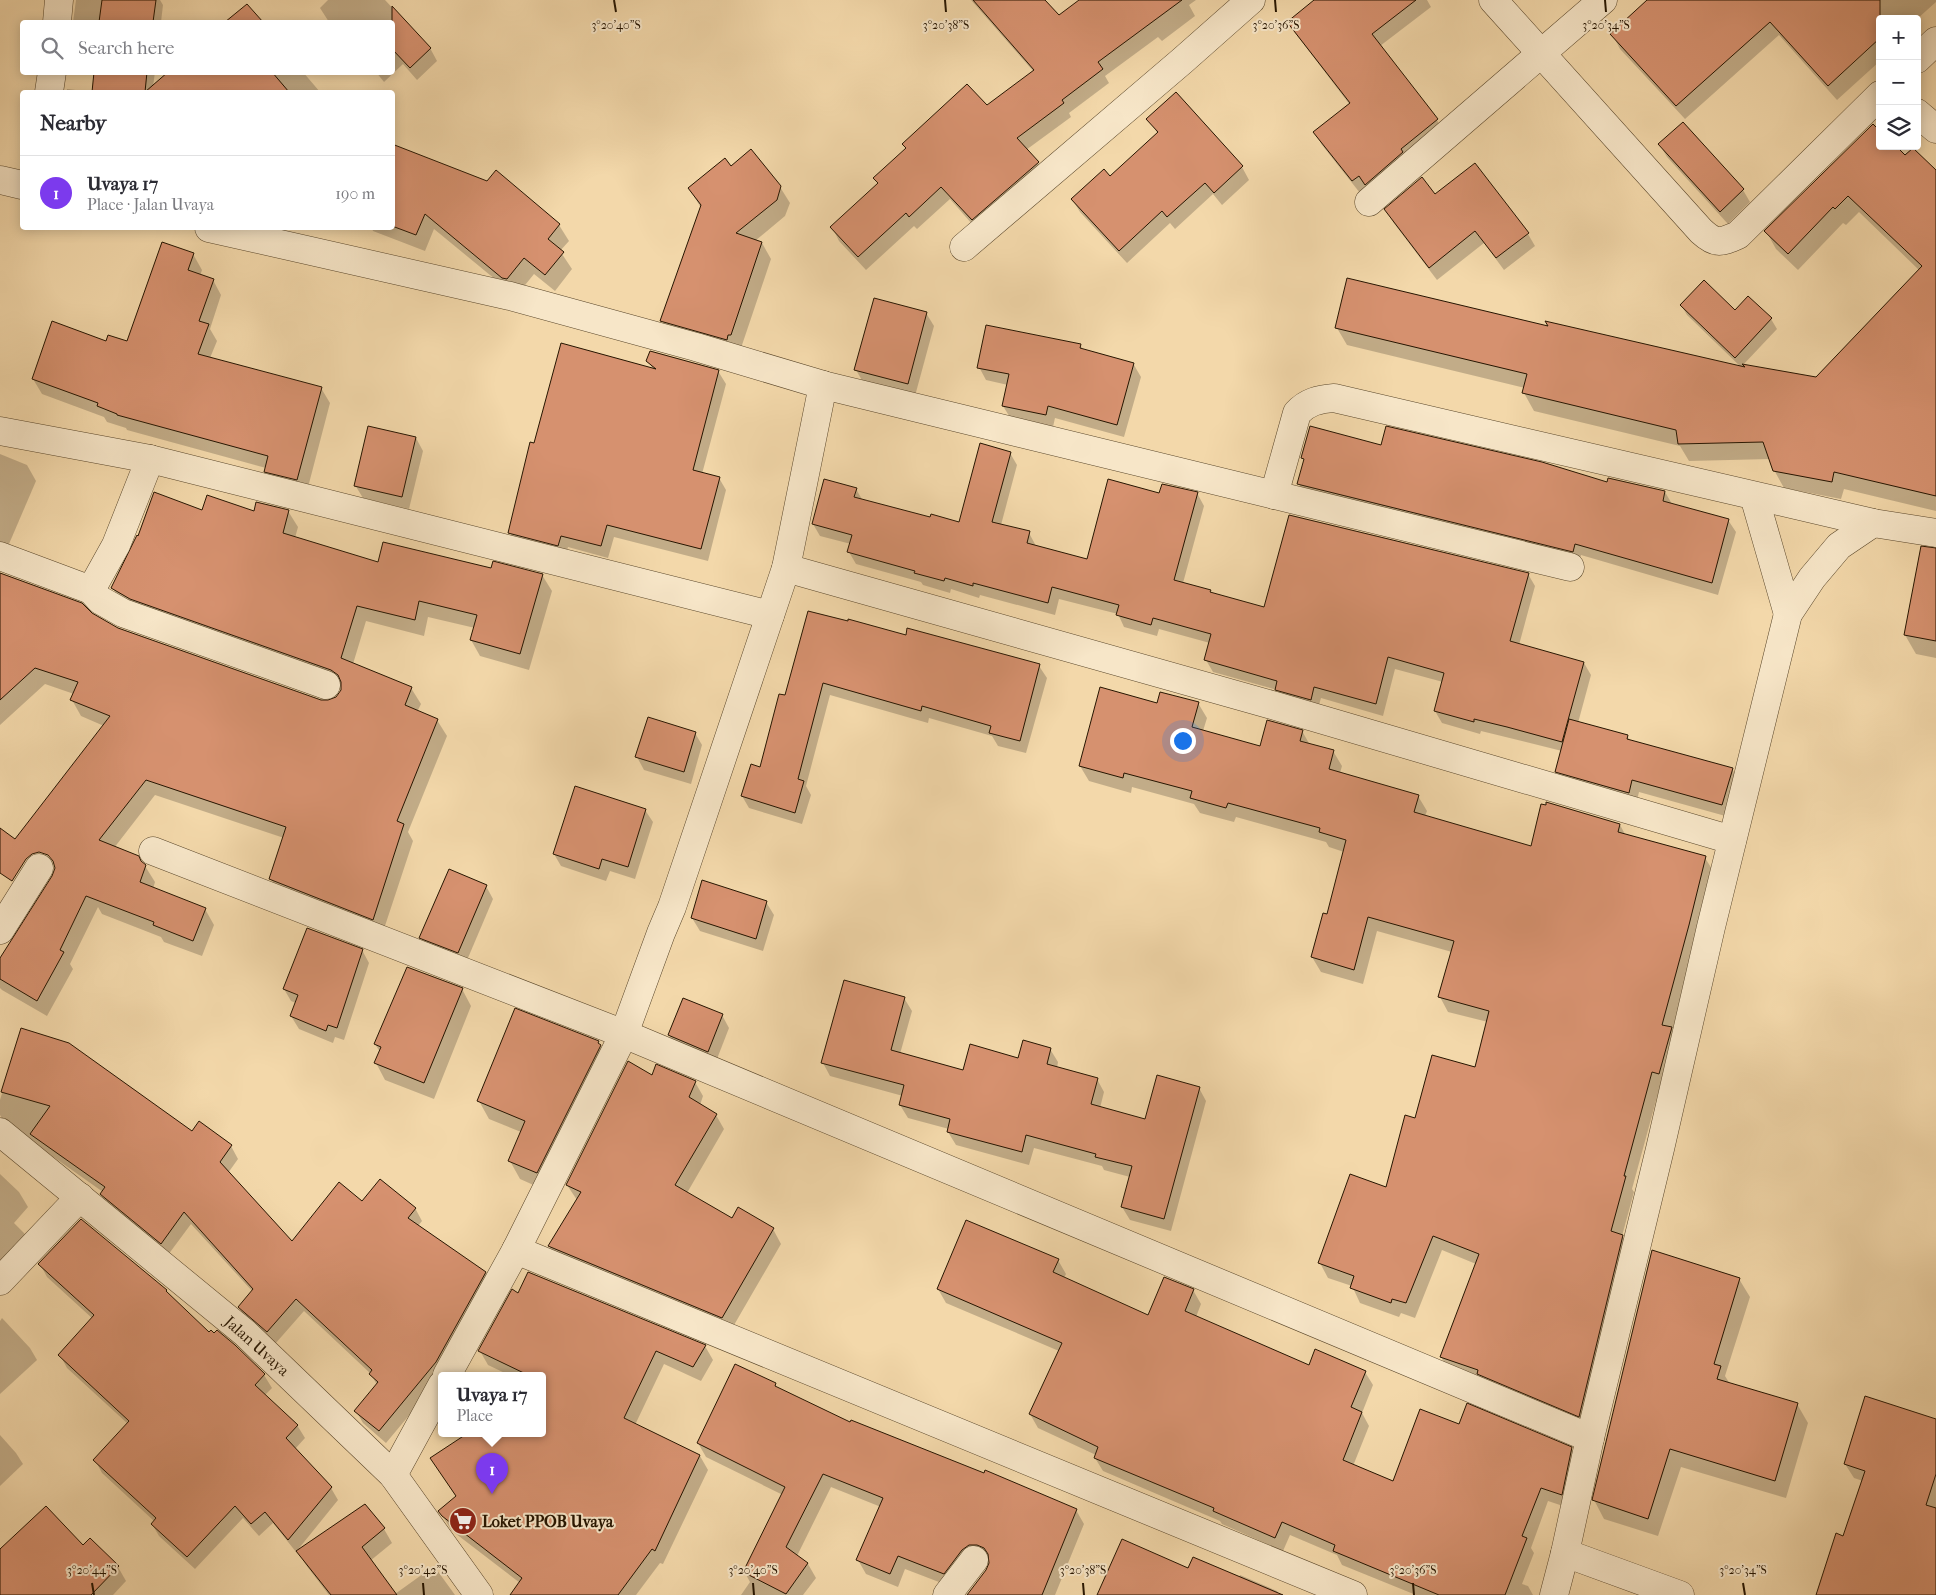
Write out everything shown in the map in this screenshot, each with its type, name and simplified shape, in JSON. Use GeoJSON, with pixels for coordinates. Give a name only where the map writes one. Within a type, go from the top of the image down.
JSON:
{"type":"FeatureCollection","features":[{"type":"Feature","properties":{"kind":"street"},"geometry":{"type":"LineString","coordinates":[[57,20],[59,0]]}},
{"type":"Feature","properties":{"kind":"street"},"geometry":{"type":"LineString","coordinates":[[964,247],[1251,0]]}},
{"type":"Feature","properties":{"kind":"street"},"geometry":{"type":"LineString","coordinates":[[1493,0],[1710,239],[1725,241],[1738,235],[1876,99]]}},
{"type":"Feature","properties":{"kind":"street"},"geometry":{"type":"LineString","coordinates":[[1369,202],[1603,0]]}},
{"type":"Feature","properties":{"kind":"street"},"geometry":{"type":"LineString","coordinates":[[1921,55],[1936,41]]}},
{"type":"Feature","properties":{"kind":"street"},"geometry":{"type":"LineString","coordinates":[[49,90],[52,75]]}},
{"type":"Feature","properties":{"kind":"street"},"geometry":{"type":"LineString","coordinates":[[1921,116],[1936,129]]}},
{"type":"Feature","properties":{"kind":"street"},"geometry":{"type":"LineString","coordinates":[[0,180],[20,185]]}},
{"type":"Feature","properties":{"kind":"street"},"geometry":{"type":"LineString","coordinates":[[218,230],[510,296],[696,347],[822,385],[1570,567]]}},
{"type":"Feature","properties":{"kind":"street"},"geometry":{"type":"LineString","coordinates":[[450,1372],[516,1250],[624,1034],[672,908],[786,568],[822,385]]}},
{"type":"Feature","properties":{"kind":"street"},"geometry":{"type":"LineString","coordinates":[[1274,495],[1297,413],[1304,405],[1322,399],[1334,398],[1873,523],[1936,533]]}},
{"type":"Feature","properties":{"kind":"street"},"geometry":{"type":"LineString","coordinates":[[0,432],[150,459],[770,615]]}},
{"type":"Feature","properties":{"kind":"street"},"geometry":{"type":"LineString","coordinates":[[91,590],[116,545],[150,459]]}},
{"type":"Feature","properties":{"kind":"street"},"geometry":{"type":"LineString","coordinates":[[1754,496],[1788,614]]}},
{"type":"Feature","properties":{"kind":"street"},"geometry":{"type":"LineString","coordinates":[[1554,1595],[1566,1553],[1590,1438],[1660,1149],[1711,926],[1788,614],[1812,578],[1839,546],[1873,523]]}},
{"type":"Feature","properties":{"kind":"street"},"geometry":{"type":"LineString","coordinates":[[0,556],[91,590],[100,600],[129,616],[326,684]]}},
{"type":"Feature","properties":{"kind":"street"},"geometry":{"type":"LineString","coordinates":[[786,568],[1262,702],[1732,840]]}},
{"type":"Feature","properties":{"kind":"street"},"geometry":{"type":"LineString","coordinates":[[153,851],[624,1034],[1590,1438]]}},
{"type":"Feature","properties":{"kind":"street"},"geometry":{"type":"LineString","coordinates":[[0,930],[39,868]]}},
{"type":"Feature","properties":{"kind":"street","name":"Jalan Uvaya"},"geometry":{"type":"LineString","coordinates":[[0,1132],[244,1332],[393,1475],[479,1595]]}},
{"type":"Feature","properties":{"kind":"street"},"geometry":{"type":"LineString","coordinates":[[0,1281],[80,1197]]}},
{"type":"Feature","properties":{"kind":"street"},"geometry":{"type":"LineString","coordinates":[[516,1250],[1353,1595]]}},
{"type":"Feature","properties":{"kind":"street"},"geometry":{"type":"LineString","coordinates":[[393,1475],[438,1392]]}},
{"type":"Feature","properties":{"kind":"street"},"geometry":{"type":"LineString","coordinates":[[1566,1553],[1680,1595]]}},
{"type":"Feature","properties":{"kind":"street"},"geometry":{"type":"LineString","coordinates":[[947,1595],[974,1560]]}},
{"type":"Feature","properties":{"kind":"building"},"geometry":{"type":"Polygon","coordinates":[[[102,0],[156,0],[153,20],[99,20],[102,0]]]}},
{"type":"Feature","properties":{"kind":"building"},"geometry":{"type":"Polygon","coordinates":[[[973,0],[1045,0],[1059,15],[1079,0],[1182,0],[1098,62],[1103,69],[1062,100],[1064,103],[1017,138],[1039,162],[972,220],[941,187],[909,217],[906,213],[858,257],[830,227],[878,183],[873,178],[906,148],[902,144],[967,84],[987,105],[1034,70],[973,0]]]}},
{"type":"Feature","properties":{"kind":"building"},"geometry":{"type":"Polygon","coordinates":[[[1314,0],[1416,0],[1372,34],[1438,119],[1401,149],[1403,152],[1365,185],[1359,176],[1352,181],[1313,132],[1350,103],[1287,22],[1314,0]]]}},
{"type":"Feature","properties":{"kind":"building"},"geometry":{"type":"Polygon","coordinates":[[[1647,0],[1880,0],[1880,15],[1876,15],[1876,42],[1828,86],[1770,22],[1676,106],[1610,34],[1647,0]]]}},
{"type":"Feature","properties":{"kind":"building"},"geometry":{"type":"Polygon","coordinates":[[[247,4],[261,20],[227,20],[247,4]]]}},
{"type":"Feature","properties":{"kind":"building"},"geometry":{"type":"Polygon","coordinates":[[[392,6],[431,48],[410,68],[395,52],[395,20],[392,20],[392,6]]]}},
{"type":"Feature","properties":{"kind":"building"},"geometry":{"type":"Polygon","coordinates":[[[94,75],[147,75],[145,90],[92,90],[94,75]]]}},
{"type":"Feature","properties":{"kind":"building"},"geometry":{"type":"Polygon","coordinates":[[[165,75],[275,75],[287,90],[147,90],[165,75]]]}},
{"type":"Feature","properties":{"kind":"building"},"geometry":{"type":"Polygon","coordinates":[[[1176,92],[1243,166],[1214,193],[1205,183],[1167,217],[1162,211],[1119,251],[1071,199],[1104,169],[1110,176],[1158,132],[1146,119],[1176,92]]]}},
{"type":"Feature","properties":{"kind":"building"},"geometry":{"type":"Polygon","coordinates":[[[1683,122],[1744,189],[1720,212],[1658,144],[1683,122]]]}},
{"type":"Feature","properties":{"kind":"building"},"geometry":{"type":"Polygon","coordinates":[[[1873,124],[1876,127],[1876,150],[1900,150],[1905,155],[1911,150],[1915,150],[1936,170],[1936,496],[1834,472],[1832,482],[1773,471],[1763,442],[1678,444],[1676,430],[1522,393],[1527,374],[1335,328],[1347,278],[1548,326],[1545,321],[1745,367],[1742,364],[1816,377],[1922,266],[1848,196],[1835,209],[1833,207],[1788,254],[1764,231],[1873,124]]]}},
{"type":"Feature","properties":{"kind":"building"},"geometry":{"type":"Polygon","coordinates":[[[395,145],[487,181],[496,170],[560,224],[548,239],[564,252],[545,275],[524,258],[507,279],[502,278],[425,214],[416,235],[395,227],[395,145]]]}},
{"type":"Feature","properties":{"kind":"building"},"geometry":{"type":"Polygon","coordinates":[[[751,149],[781,186],[777,200],[736,233],[762,242],[731,335],[728,335],[727,340],[660,321],[701,205],[688,188],[725,158],[731,166],[751,149]]]}},
{"type":"Feature","properties":{"kind":"building"},"geometry":{"type":"Polygon","coordinates":[[[1475,163],[1529,233],[1496,258],[1475,231],[1429,268],[1384,209],[1422,177],[1435,194],[1475,163]]]}},
{"type":"Feature","properties":{"kind":"building"},"geometry":{"type":"Polygon","coordinates":[[[162,242],[194,253],[188,270],[214,279],[199,321],[209,324],[198,354],[322,387],[297,480],[264,472],[268,456],[117,415],[97,406],[98,403],[32,379],[52,321],[106,341],[108,335],[127,341],[162,242]]]}},
{"type":"Feature","properties":{"kind":"building"},"geometry":{"type":"Polygon","coordinates":[[[1704,280],[1735,310],[1748,296],[1772,318],[1735,358],[1680,305],[1704,280]]]}},
{"type":"Feature","properties":{"kind":"building"},"geometry":{"type":"Polygon","coordinates":[[[874,298],[927,312],[908,384],[854,370],[874,298]]]}},
{"type":"Feature","properties":{"kind":"building"},"geometry":{"type":"Polygon","coordinates":[[[986,325],[1081,344],[1080,348],[1134,363],[1117,425],[1048,406],[1046,415],[1002,406],[1009,374],[977,368],[986,325]]]}},
{"type":"Feature","properties":{"kind":"building"},"geometry":{"type":"Polygon","coordinates":[[[561,343],[656,369],[646,361],[650,351],[719,370],[693,470],[720,477],[701,549],[607,525],[601,546],[561,536],[558,546],[508,533],[530,442],[534,443],[561,343]]]}},
{"type":"Feature","properties":{"kind":"building"},"geometry":{"type":"Polygon","coordinates":[[[368,426],[416,437],[402,497],[354,486],[368,426]]]}},
{"type":"Feature","properties":{"kind":"building"},"geometry":{"type":"Polygon","coordinates":[[[1310,426],[1381,445],[1386,426],[1542,462],[1607,482],[1608,478],[1665,491],[1663,501],[1729,519],[1712,583],[1575,544],[1573,552],[1297,484],[1304,459],[1301,458],[1310,426]]]}},
{"type":"Feature","properties":{"kind":"building"},"geometry":{"type":"Polygon","coordinates":[[[980,443],[1011,452],[992,522],[1030,531],[1027,543],[1087,559],[1108,479],[1159,493],[1162,484],[1198,492],[1174,580],[1264,607],[1289,515],[1529,573],[1510,641],[1584,662],[1562,742],[1474,719],[1474,722],[1434,711],[1444,673],[1388,657],[1376,704],[1314,687],[1311,700],[1275,690],[1277,681],[1204,660],[1211,634],[1153,618],[1151,625],[1116,615],[1119,605],[1052,587],[1048,603],[973,583],[973,586],[945,578],[944,581],[914,573],[915,571],[847,552],[852,535],[812,524],[824,479],[857,488],[854,497],[930,517],[931,514],[959,522],[980,443]]]}},
{"type":"Feature","properties":{"kind":"building"},"geometry":{"type":"Polygon","coordinates":[[[154,492],[202,510],[207,495],[254,511],[256,502],[289,510],[283,533],[378,562],[383,542],[491,568],[493,561],[543,574],[520,654],[470,640],[477,615],[419,601],[415,620],[357,606],[341,658],[412,687],[405,705],[438,719],[397,821],[404,824],[373,920],[269,879],[286,827],[146,780],[99,840],[139,856],[146,865],[140,882],[206,908],[193,941],[153,925],[154,922],[86,896],[60,950],[64,952],[37,1001],[0,979],[0,958],[52,876],[55,868],[53,861],[48,855],[39,852],[32,854],[26,859],[12,881],[0,873],[0,828],[15,839],[110,716],[70,700],[78,682],[35,668],[0,700],[0,573],[82,603],[92,613],[118,628],[321,700],[336,697],[341,690],[341,682],[338,675],[331,670],[130,599],[111,588],[138,536],[154,492]]]}},
{"type":"Feature","properties":{"kind":"building"},"geometry":{"type":"Polygon","coordinates":[[[1921,546],[1936,548],[1936,641],[1904,635],[1921,546]]]}},
{"type":"Feature","properties":{"kind":"building"},"geometry":{"type":"Polygon","coordinates":[[[808,611],[848,621],[848,619],[906,635],[907,628],[1040,664],[1020,741],[989,733],[991,726],[922,706],[921,711],[823,683],[798,779],[804,781],[795,813],[741,796],[751,764],[760,767],[779,694],[785,695],[808,611]]]}},
{"type":"Feature","properties":{"kind":"building"},"geometry":{"type":"Polygon","coordinates":[[[1100,687],[1157,703],[1160,692],[1199,702],[1192,727],[1260,746],[1267,720],[1303,730],[1300,741],[1334,750],[1329,769],[1419,795],[1414,812],[1531,846],[1541,804],[1546,805],[1546,802],[1620,824],[1618,832],[1706,856],[1662,1025],[1672,1027],[1659,1074],[1652,1072],[1611,1231],[1623,1235],[1579,1417],[1477,1374],[1478,1370],[1440,1357],[1479,1254],[1433,1236],[1406,1303],[1392,1299],[1391,1303],[1350,1288],[1354,1276],[1318,1263],[1350,1174],[1386,1187],[1405,1115],[1415,1118],[1432,1055],[1475,1067],[1489,1011],[1438,997],[1454,941],[1368,917],[1354,970],[1311,957],[1323,913],[1327,914],[1346,840],[1319,832],[1320,828],[1228,803],[1226,808],[1190,798],[1192,791],[1124,773],[1123,778],[1079,766],[1100,687]]]}},
{"type":"Feature","properties":{"kind":"building"},"geometry":{"type":"Polygon","coordinates":[[[648,717],[696,732],[684,772],[635,757],[648,717]]]}},
{"type":"Feature","properties":{"kind":"building"},"geometry":{"type":"Polygon","coordinates":[[[1569,719],[1628,735],[1627,739],[1733,768],[1722,805],[1632,780],[1629,793],[1555,772],[1569,719]]]}},
{"type":"Feature","properties":{"kind":"building"},"geometry":{"type":"Polygon","coordinates":[[[575,786],[646,809],[628,867],[602,859],[599,869],[553,854],[575,786]]]}},
{"type":"Feature","properties":{"kind":"building"},"geometry":{"type":"Polygon","coordinates":[[[449,869],[487,885],[458,953],[419,938],[449,869]]]}},
{"type":"Feature","properties":{"kind":"building"},"geometry":{"type":"Polygon","coordinates":[[[702,880],[767,901],[756,939],[691,918],[702,880]]]}},
{"type":"Feature","properties":{"kind":"building"},"geometry":{"type":"Polygon","coordinates":[[[307,928],[363,949],[337,1028],[328,1025],[326,1031],[290,1016],[298,995],[283,989],[307,928]]]}},
{"type":"Feature","properties":{"kind":"building"},"geometry":{"type":"Polygon","coordinates":[[[407,967],[463,988],[424,1083],[374,1063],[381,1047],[374,1044],[407,967]]]}},
{"type":"Feature","properties":{"kind":"building"},"geometry":{"type":"Polygon","coordinates":[[[844,980],[905,997],[891,1050],[963,1070],[970,1044],[1018,1058],[1023,1040],[1051,1048],[1047,1064],[1098,1078],[1091,1104],[1145,1119],[1157,1075],[1200,1087],[1164,1219],[1121,1207],[1132,1166],[1095,1157],[1096,1154],[1026,1135],[1022,1152],[947,1132],[950,1119],[899,1105],[904,1085],[821,1063],[844,980]]]}},
{"type":"Feature","properties":{"kind":"building"},"geometry":{"type":"Polygon","coordinates":[[[683,998],[723,1014],[708,1052],[668,1035],[683,998]]]}},
{"type":"Feature","properties":{"kind":"building"},"geometry":{"type":"Polygon","coordinates":[[[515,1008],[599,1041],[598,1043],[601,1045],[537,1173],[508,1161],[525,1121],[477,1101],[515,1008]]]}},
{"type":"Feature","properties":{"kind":"building"},"geometry":{"type":"Polygon","coordinates":[[[21,1028],[69,1043],[192,1131],[199,1121],[232,1145],[220,1162],[292,1241],[339,1182],[362,1201],[380,1179],[416,1208],[408,1218],[486,1272],[436,1362],[379,1431],[354,1411],[378,1382],[369,1374],[372,1370],[296,1299],[267,1332],[238,1307],[253,1289],[184,1212],[161,1244],[100,1194],[105,1187],[30,1134],[50,1106],[1,1092],[21,1028]]]}},
{"type":"Feature","properties":{"kind":"building"},"geometry":{"type":"Polygon","coordinates":[[[628,1061],[652,1075],[656,1064],[696,1081],[689,1097],[717,1114],[675,1185],[732,1218],[738,1207],[774,1228],[722,1318],[548,1246],[581,1192],[566,1185],[628,1061]]]}},
{"type":"Feature","properties":{"kind":"building"},"geometry":{"type":"Polygon","coordinates":[[[81,1219],[167,1290],[209,1332],[211,1330],[214,1333],[217,1330],[235,1345],[265,1374],[255,1385],[298,1425],[286,1438],[332,1487],[288,1540],[265,1512],[251,1524],[235,1506],[187,1557],[151,1524],[156,1518],[93,1460],[129,1421],[58,1355],[94,1315],[38,1264],[81,1219]]]}},
{"type":"Feature","properties":{"kind":"building"},"geometry":{"type":"Polygon","coordinates":[[[966,1220],[1059,1259],[1053,1272],[1148,1315],[1164,1277],[1194,1289],[1185,1311],[1309,1365],[1315,1349],[1366,1371],[1351,1407],[1362,1412],[1343,1460],[1393,1481],[1420,1409],[1459,1424],[1467,1403],[1572,1447],[1562,1495],[1541,1488],[1522,1536],[1527,1538],[1505,1595],[1439,1595],[1333,1551],[1335,1545],[1282,1522],[1275,1538],[1213,1511],[1214,1508],[1094,1458],[1098,1447],[1029,1414],[1062,1343],[937,1289],[966,1220]]]}},
{"type":"Feature","properties":{"kind":"building"},"geometry":{"type":"Polygon","coordinates":[[[1652,1250],[1740,1278],[1714,1364],[1721,1366],[1717,1379],[1798,1403],[1775,1481],[1670,1449],[1648,1519],[1592,1500],[1652,1250]]]}},
{"type":"Feature","properties":{"kind":"building"},"geometry":{"type":"Polygon","coordinates":[[[528,1272],[706,1345],[693,1367],[656,1351],[624,1418],[700,1455],[655,1551],[652,1549],[618,1595],[510,1595],[522,1578],[438,1511],[456,1496],[430,1458],[462,1437],[546,1437],[546,1372],[522,1372],[478,1351],[512,1289],[518,1293],[528,1272]]]}},
{"type":"Feature","properties":{"kind":"building"},"geometry":{"type":"Polygon","coordinates":[[[735,1364],[776,1383],[775,1386],[850,1422],[851,1420],[984,1473],[985,1470],[1077,1509],[1042,1595],[967,1595],[989,1563],[988,1554],[984,1548],[977,1545],[969,1545],[962,1550],[944,1574],[898,1556],[890,1574],[856,1560],[883,1498],[823,1474],[786,1547],[808,1563],[786,1594],[743,1572],[785,1487],[697,1443],[735,1364]]]}},
{"type":"Feature","properties":{"kind":"building"},"geometry":{"type":"Polygon","coordinates":[[[1865,1396],[1936,1419],[1936,1474],[1926,1505],[1936,1508],[1936,1595],[1816,1595],[1836,1533],[1843,1536],[1865,1471],[1844,1464],[1865,1396]]]}},
{"type":"Feature","properties":{"kind":"building"},"geometry":{"type":"Polygon","coordinates":[[[365,1504],[385,1528],[362,1547],[397,1595],[331,1595],[296,1551],[365,1504]]]}},
{"type":"Feature","properties":{"kind":"building"},"geometry":{"type":"Polygon","coordinates":[[[46,1506],[83,1545],[90,1538],[119,1566],[91,1595],[0,1595],[0,1549],[46,1506]]]}},
{"type":"Feature","properties":{"kind":"building"},"geometry":{"type":"Polygon","coordinates":[[[1122,1539],[1188,1568],[1193,1557],[1283,1595],[1097,1595],[1122,1539]]]}},
{"type":"Feature","properties":{"kind":"place","name":"Uvaya 17"},"geometry":{"type":"Point","coordinates":[492,1494]}},
{"type":"Feature","properties":{"kind":"place","name":"Loket PPOB Uvaya"},"geometry":{"type":"Point","coordinates":[463,1521]}}]}
